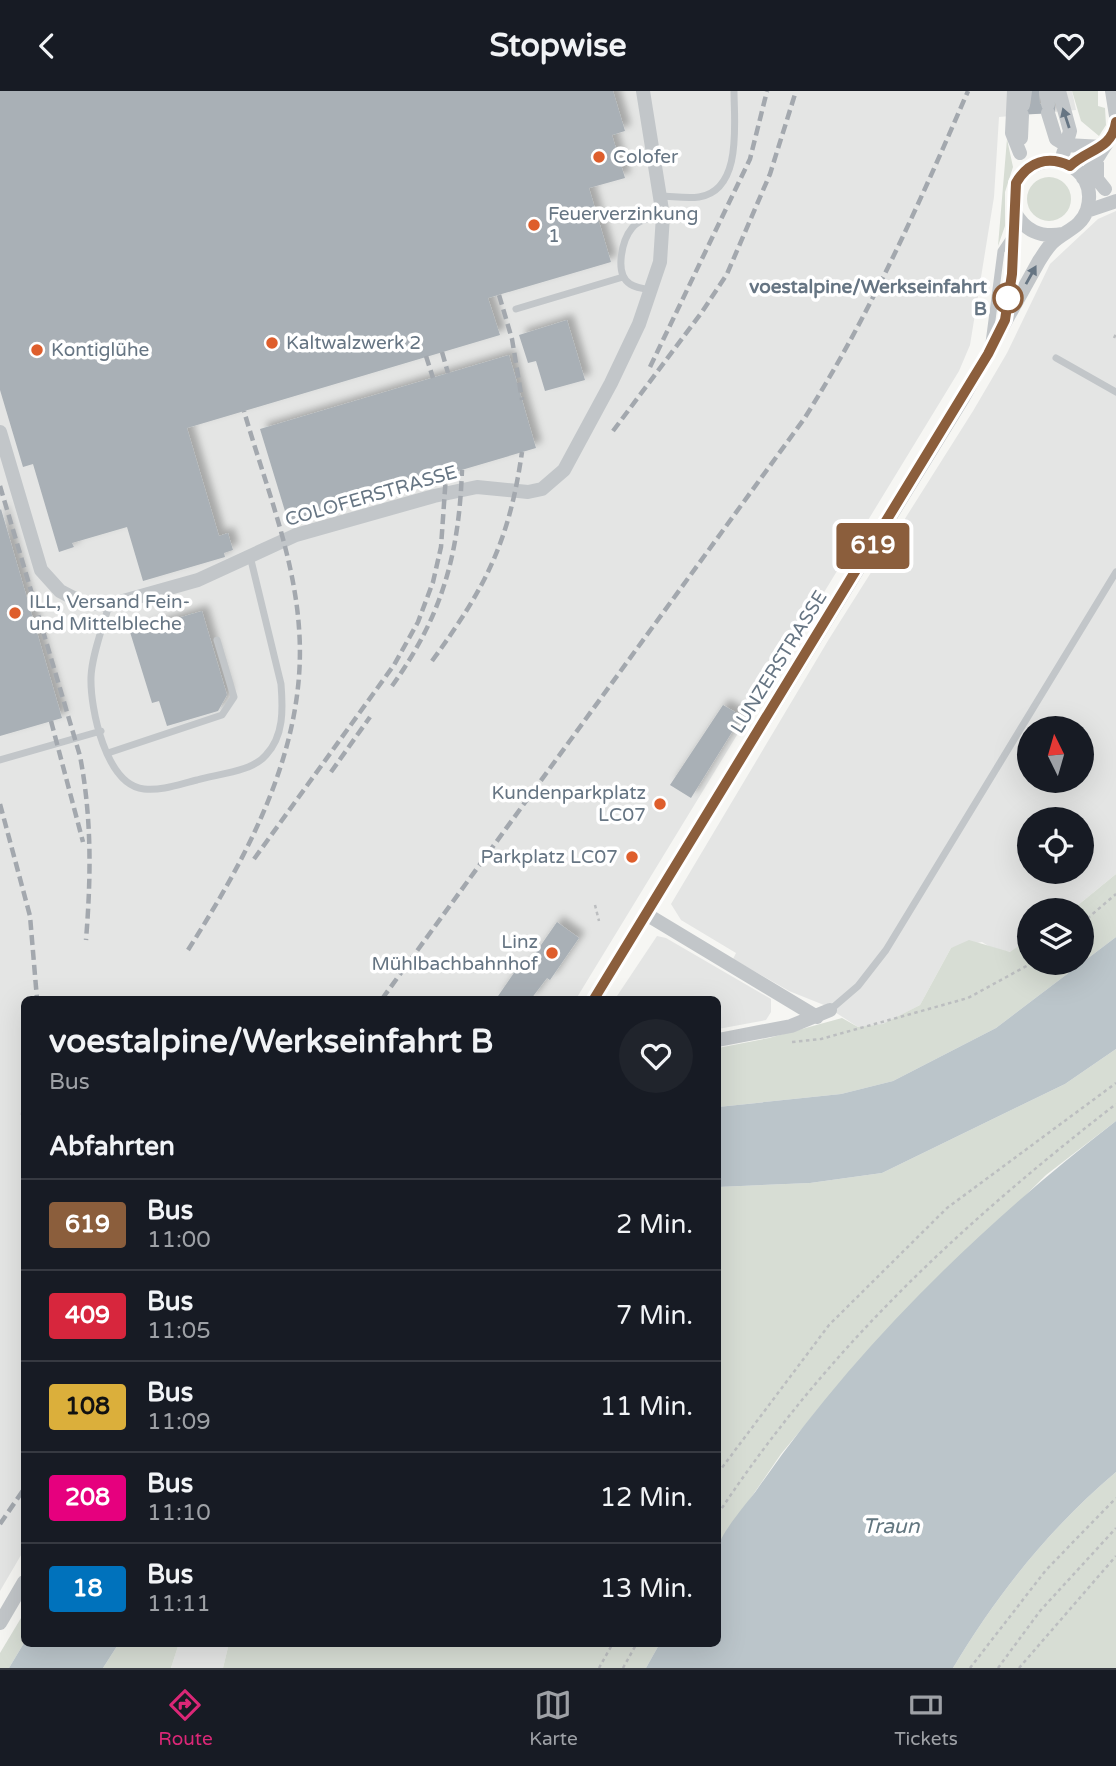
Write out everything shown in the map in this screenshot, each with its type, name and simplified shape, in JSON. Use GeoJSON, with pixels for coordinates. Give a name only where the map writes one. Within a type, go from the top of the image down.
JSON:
{"type":"FeatureCollection","features":[{"type":"Feature","properties":{"kind":"street","name":"COLOFERSTRASSE"},"geometry":{"type":"LineString","coordinates":[[109,605],[198,580],[296,535],[461,489],[495,487],[528,492],[542,489],[564,470],[611,383],[653,291],[662,250],[663,216],[643,91]]}},
{"type":"Feature","properties":{"kind":"street"},"geometry":{"type":"LineString","coordinates":[[1014,91],[1012,133],[1020,153]]}},
{"type":"Feature","properties":{"kind":"street"},"geometry":{"type":"LineString","coordinates":[[1059,91],[1070,131],[1066,145],[1066,164],[1085,183],[1110,191]]}},
{"type":"Feature","properties":{"kind":"street"},"geometry":{"type":"LineString","coordinates":[[1112,91],[1116,116]]}},
{"type":"Feature","properties":{"kind":"street"},"geometry":{"type":"LineString","coordinates":[[1020,153],[1024,103]]}},
{"type":"Feature","properties":{"kind":"street"},"geometry":{"type":"LineString","coordinates":[[1047,103],[1056,139],[1066,145],[1103,148]]}},
{"type":"Feature","properties":{"kind":"street"},"geometry":{"type":"LineString","coordinates":[[1087,211],[1085,183],[1115,128]]}},
{"type":"Feature","properties":{"kind":"street"},"geometry":{"type":"LineString","coordinates":[[1020,175],[1043,161],[1066,164],[1103,148]]}},
{"type":"Feature","properties":{"kind":"street","name":"LUNZERSTRASSE"},"geometry":{"type":"LineString","coordinates":[[1005,320],[1012,274],[1013,192],[1020,175],[1020,153]]}},
{"type":"Feature","properties":{"kind":"street"},"geometry":{"type":"LineString","coordinates":[[1097,163],[1097,179],[1110,191]]}},
{"type":"Feature","properties":{"kind":"street","name":"LUNZERSTRASSE"},"geometry":{"type":"LineString","coordinates":[[596,996],[988,354],[1039,261],[1063,235],[1078,225],[1087,211],[1116,201]]}},
{"type":"Feature","properties":{"kind":"street"},"geometry":{"type":"LineString","coordinates":[[1014,211],[1028,229],[1051,236],[1063,235]]}},
{"type":"Feature","properties":{"kind":"street"},"geometry":{"type":"LineString","coordinates":[[0,432],[41,570],[60,591],[82,601],[109,605]]}},
{"type":"Feature","properties":{"kind":"street"},"geometry":{"type":"LineString","coordinates":[[646,914],[824,1013]]}},
{"type":"Feature","properties":{"kind":"street"},"geometry":{"type":"LineString","coordinates":[[721,1039],[778,1029],[824,1013]]}},
{"type":"Feature","properties":{"kind":"street"},"geometry":{"type":"LineString","coordinates":[[0,1623],[21,1587]]}},
{"type":"Feature","properties":{"kind":"lane"},"geometry":{"type":"LineString","coordinates":[[660,196],[698,197],[715,189],[722,181],[730,167],[733,149],[734,91]]}},
{"type":"Feature","properties":{"kind":"lane"},"geometry":{"type":"LineString","coordinates":[[653,291],[629,284],[623,277],[621,261],[625,241],[633,226],[647,218],[663,216]]}},
{"type":"Feature","properties":{"kind":"lane"},"geometry":{"type":"LineString","coordinates":[[988,354],[1001,251],[1013,233]]}},
{"type":"Feature","properties":{"kind":"lane"},"geometry":{"type":"LineString","coordinates":[[516,309],[623,277]]}},
{"type":"Feature","properties":{"kind":"lane"},"geometry":{"type":"LineString","coordinates":[[1056,358],[1116,392]]}},
{"type":"Feature","properties":{"kind":"lane"},"geometry":{"type":"LineString","coordinates":[[109,605],[91,675],[93,704],[114,771],[127,784],[143,789],[163,788],[239,769],[265,757],[281,726],[283,705],[281,684],[250,555]]}},
{"type":"Feature","properties":{"kind":"lane"},"geometry":{"type":"LineString","coordinates":[[824,1013],[858,986],[886,950],[1116,572]]}},
{"type":"Feature","properties":{"kind":"lane"},"geometry":{"type":"LineString","coordinates":[[108,753],[161,738],[175,729],[222,715],[234,697],[217,640]]}},
{"type":"Feature","properties":{"kind":"lane"},"geometry":{"type":"LineString","coordinates":[[0,760],[101,731]]}},
{"type":"Feature","properties":{"kind":"path"},"geometry":{"type":"LineString","coordinates":[[1094,913],[1116,894]]}},
{"type":"Feature","properties":{"kind":"path"},"geometry":{"type":"LineString","coordinates":[[595,905],[599,921]]}},
{"type":"Feature","properties":{"kind":"path"},"geometry":{"type":"LineString","coordinates":[[784,1043],[821,1039],[968,998],[1017,971]]}},
{"type":"Feature","properties":{"kind":"path"},"geometry":{"type":"LineString","coordinates":[[721,1469],[829,1325],[947,1208],[1116,1083]]}},
{"type":"Feature","properties":{"kind":"path"},"geometry":{"type":"LineString","coordinates":[[721,1510],[817,1379],[893,1297],[1008,1191],[1116,1104]]}},
{"type":"Feature","properties":{"kind":"path"},"geometry":{"type":"LineString","coordinates":[[970,1668],[1046,1570],[1116,1498]]}},
{"type":"Feature","properties":{"kind":"path"},"geometry":{"type":"LineString","coordinates":[[998,1668],[1040,1611],[1116,1529]]}},
{"type":"Feature","properties":{"kind":"path"},"geometry":{"type":"LineString","coordinates":[[1019,1668],[1116,1556]]}},
{"type":"Feature","properties":{"kind":"path"},"geometry":{"type":"LineString","coordinates":[[599,1668],[611,1647]]}},
{"type":"Feature","properties":{"kind":"path"},"geometry":{"type":"LineString","coordinates":[[623,1668],[635,1647]]}},
{"type":"Feature","properties":{"kind":"shaded area"},"geometry":{"type":"Polygon","coordinates":[[[0,91],[1072,91],[1076,110],[999,117],[994,197],[970,345],[959,371],[578,996],[21,996],[21,1555],[0,1591],[0,91]]]}},
{"type":"Feature","properties":{"kind":"shaded area"},"geometry":{"type":"Polygon","coordinates":[[[1072,91],[1098,91],[1098,106],[1105,108],[1106,125],[1099,136],[1081,121],[1072,91]]]}},
{"type":"Feature","properties":{"kind":"shaded area"},"geometry":{"type":"Polygon","coordinates":[[[1007,139],[1013,167],[1005,192],[1005,226],[998,246],[1007,139]]]}},
{"type":"Feature","properties":{"kind":"shaded area"},"geometry":{"type":"Polygon","coordinates":[[[1049,177],[1058,178],[1065,183],[1070,190],[1070,208],[1065,215],[1058,220],[1049,221],[1040,220],[1033,215],[1028,208],[1027,199],[1028,190],[1033,183],[1040,178],[1049,177]]]}},
{"type":"Feature","properties":{"kind":"shaded area"},"geometry":{"type":"Polygon","coordinates":[[[1116,211],[1116,874],[1087,898],[1017,898],[1017,948],[1011,952],[995,950],[982,942],[951,948],[920,1005],[882,1025],[858,1027],[824,1005],[789,991],[733,959],[736,953],[681,920],[671,904],[829,639],[973,411],[1007,353],[1050,264],[1098,219],[1116,211]]]}},
{"type":"Feature","properties":{"kind":"shaded area"},"geometry":{"type":"Polygon","coordinates":[[[1116,874],[1116,937],[1094,954],[1094,898],[1087,898],[1116,874]]]}},
{"type":"Feature","properties":{"kind":"shaded area"},"geometry":{"type":"Polygon","coordinates":[[[657,936],[666,938],[771,999],[771,1012],[766,1020],[721,1028],[721,996],[617,996],[657,936]]]}},
{"type":"Feature","properties":{"kind":"shaded area"},"geometry":{"type":"Polygon","coordinates":[[[969,940],[1010,952],[1017,947],[1017,975],[1066,975],[996,1028],[893,1081],[841,1094],[721,1107],[721,1047],[769,1038],[842,1018],[858,1027],[883,1024],[920,1005],[951,948],[969,940]]]}},
{"type":"Feature","properties":{"kind":"shaded area"},"geometry":{"type":"Polygon","coordinates":[[[1116,1049],[1116,1121],[1046,1175],[853,1367],[781,1454],[721,1542],[721,1187],[810,1183],[882,1173],[1065,1084],[1116,1049]]]}},
{"type":"Feature","properties":{"kind":"shaded area"},"geometry":{"type":"Polygon","coordinates":[[[1116,1472],[1116,1668],[953,1668],[1026,1563],[1069,1516],[1116,1472]]]}},
{"type":"Feature","properties":{"kind":"shaded area"},"geometry":{"type":"Polygon","coordinates":[[[21,1618],[22,1647],[9,1668],[0,1668],[0,1653],[21,1618]]]}},
{"type":"Feature","properties":{"kind":"shaded area"},"geometry":{"type":"Polygon","coordinates":[[[116,1647],[178,1647],[171,1668],[103,1668],[116,1647]]]}},
{"type":"Feature","properties":{"kind":"shaded area"},"geometry":{"type":"Polygon","coordinates":[[[178,1647],[228,1647],[223,1668],[171,1668],[178,1647]]]}},
{"type":"Feature","properties":{"kind":"shaded area"},"geometry":{"type":"Polygon","coordinates":[[[228,1647],[658,1647],[646,1668],[223,1668],[228,1647]]]}},
{"type":"Feature","properties":{"kind":"water"},"geometry":{"type":"Polygon","coordinates":[[[1116,937],[1116,1049],[1065,1084],[882,1173],[810,1183],[721,1187],[721,1107],[841,1094],[893,1081],[996,1028],[1066,975],[1094,975],[1094,954],[1116,937]]]}},
{"type":"Feature","properties":{"kind":"water","name":"Traun"},"geometry":{"type":"Polygon","coordinates":[[[1116,1121],[1116,1472],[1069,1516],[1026,1563],[953,1668],[646,1668],[658,1647],[721,1647],[721,1540],[734,1519],[834,1388],[877,1339],[968,1247],[1116,1121]]]}},
{"type":"Feature","properties":{"kind":"water"},"geometry":{"type":"Polygon","coordinates":[[[22,1647],[116,1647],[103,1668],[9,1668],[22,1647]]]}},
{"type":"Feature","properties":{"kind":"building","name":"Kaltwalzwerk 2"},"geometry":{"type":"Polygon","coordinates":[[[0,91],[613,91],[625,131],[612,135],[625,178],[589,188],[611,262],[488,298],[500,335],[187,428],[219,536],[228,533],[233,550],[224,553],[225,557],[143,581],[127,527],[72,543],[74,547],[59,552],[33,464],[23,467],[0,390],[0,91]]]}},
{"type":"Feature","properties":{"kind":"building"},"geometry":{"type":"Polygon","coordinates":[[[1031,91],[1039,91],[1040,104],[1055,103],[1055,113],[1016,115],[1016,105],[1031,104],[1031,91]]]}},
{"type":"Feature","properties":{"kind":"building"},"geometry":{"type":"Polygon","coordinates":[[[567,320],[585,380],[545,391],[536,361],[528,363],[519,335],[567,320]]]}},
{"type":"Feature","properties":{"kind":"building"},"geometry":{"type":"Polygon","coordinates":[[[509,355],[536,448],[288,521],[260,429],[509,355]]]}},
{"type":"Feature","properties":{"kind":"building","name":"ILL, Versand Fein- und Mittelbleche"},"geometry":{"type":"Polygon","coordinates":[[[0,510],[62,718],[0,736],[0,510]]]}},
{"type":"Feature","properties":{"kind":"building"},"geometry":{"type":"Polygon","coordinates":[[[202,611],[227,695],[218,711],[167,726],[159,701],[152,703],[130,632],[202,611]]]}},
{"type":"Feature","properties":{"kind":"building"},"geometry":{"type":"Polygon","coordinates":[[[723,705],[742,716],[691,798],[670,785],[723,705]]]}},
{"type":"Feature","properties":{"kind":"building","name":"Linz Mühlbachbahnhof"},"geometry":{"type":"Polygon","coordinates":[[[557,922],[579,938],[550,980],[547,978],[533,996],[498,996],[518,967],[523,971],[557,922]]]}},
{"type":"Feature","properties":{"kind":"railway"},"geometry":{"type":"LineString","coordinates":[[650,367],[750,159],[767,91]]}},
{"type":"Feature","properties":{"kind":"railway"},"geometry":{"type":"LineString","coordinates":[[613,431],[727,274],[770,174],[796,91]]}},
{"type":"Feature","properties":{"kind":"railway"},"geometry":{"type":"LineString","coordinates":[[384,996],[804,419],[872,299],[968,91]]}},
{"type":"Feature","properties":{"kind":"railway"},"geometry":{"type":"LineString","coordinates":[[499,295],[512,339],[522,400]]}},
{"type":"Feature","properties":{"kind":"railway"},"geometry":{"type":"LineString","coordinates":[[442,352],[448,373]]}},
{"type":"Feature","properties":{"kind":"railway"},"geometry":{"type":"LineString","coordinates":[[426,356],[433,378]]}},
{"type":"Feature","properties":{"kind":"railway"},"geometry":{"type":"LineString","coordinates":[[188,950],[232,876],[270,797],[294,714],[299,671],[299,628],[291,573],[244,411]]}},
{"type":"Feature","properties":{"kind":"railway"},"geometry":{"type":"LineString","coordinates":[[432,661],[467,610],[492,563],[510,513],[522,452]]}},
{"type":"Feature","properties":{"kind":"railway"},"geometry":{"type":"LineString","coordinates":[[392,686],[424,635],[445,584],[457,530],[462,470]]}},
{"type":"Feature","properties":{"kind":"railway"},"geometry":{"type":"LineString","coordinates":[[254,859],[394,665],[418,622],[433,582],[441,547],[446,475]]}},
{"type":"Feature","properties":{"kind":"railway"},"geometry":{"type":"LineString","coordinates":[[0,486],[80,756],[87,802],[89,848],[86,940]]}},
{"type":"Feature","properties":{"kind":"railway"},"geometry":{"type":"LineString","coordinates":[[331,772],[370,717]]}},
{"type":"Feature","properties":{"kind":"railway"},"geometry":{"type":"LineString","coordinates":[[51,721],[83,842]]}},
{"type":"Feature","properties":{"kind":"railway"},"geometry":{"type":"LineString","coordinates":[[0,804],[30,916],[37,996]]}},
{"type":"Feature","properties":{"kind":"railway"},"geometry":{"type":"LineString","coordinates":[[0,1524],[21,1493]]}},
{"type":"Feature","properties":{"kind":"bus line","name":"619"},"geometry":{"type":"LineString","coordinates":[[596,996],[964,398],[988,354],[1005,320],[1012,274],[1013,192],[1020,175],[1027,168],[1043,161],[1052,160],[1070,166],[1076,160],[1103,148],[1114,132],[1116,122]]}},
{"type":"Feature","properties":{"kind":"place","name":"Colofer"},"geometry":{"type":"Point","coordinates":[599,157]}},
{"type":"Feature","properties":{"kind":"place","name":"Feuerverzinkung 1"},"geometry":{"type":"Point","coordinates":[534,225]}},
{"type":"Feature","properties":{"kind":"place","name":"voestalpine/Werkseinfahrt B"},"geometry":{"type":"Point","coordinates":[1008,298]}},
{"type":"Feature","properties":{"kind":"place","name":"Kaltwalzwerk 2"},"geometry":{"type":"Point","coordinates":[272,343]}},
{"type":"Feature","properties":{"kind":"place","name":"Kontiglühe"},"geometry":{"type":"Point","coordinates":[37,350]}},
{"type":"Feature","properties":{"kind":"place","name":"ILL, Versand Fein- und Mittelbleche"},"geometry":{"type":"Point","coordinates":[15,613]}},
{"type":"Feature","properties":{"kind":"place","name":"Kundenparkplatz LC07"},"geometry":{"type":"Point","coordinates":[660,804]}},
{"type":"Feature","properties":{"kind":"place","name":"Parkplatz LC07"},"geometry":{"type":"Point","coordinates":[632,857]}},
{"type":"Feature","properties":{"kind":"place","name":"Linz Mühlbachbahnhof"},"geometry":{"type":"Point","coordinates":[552,953]}}]}
